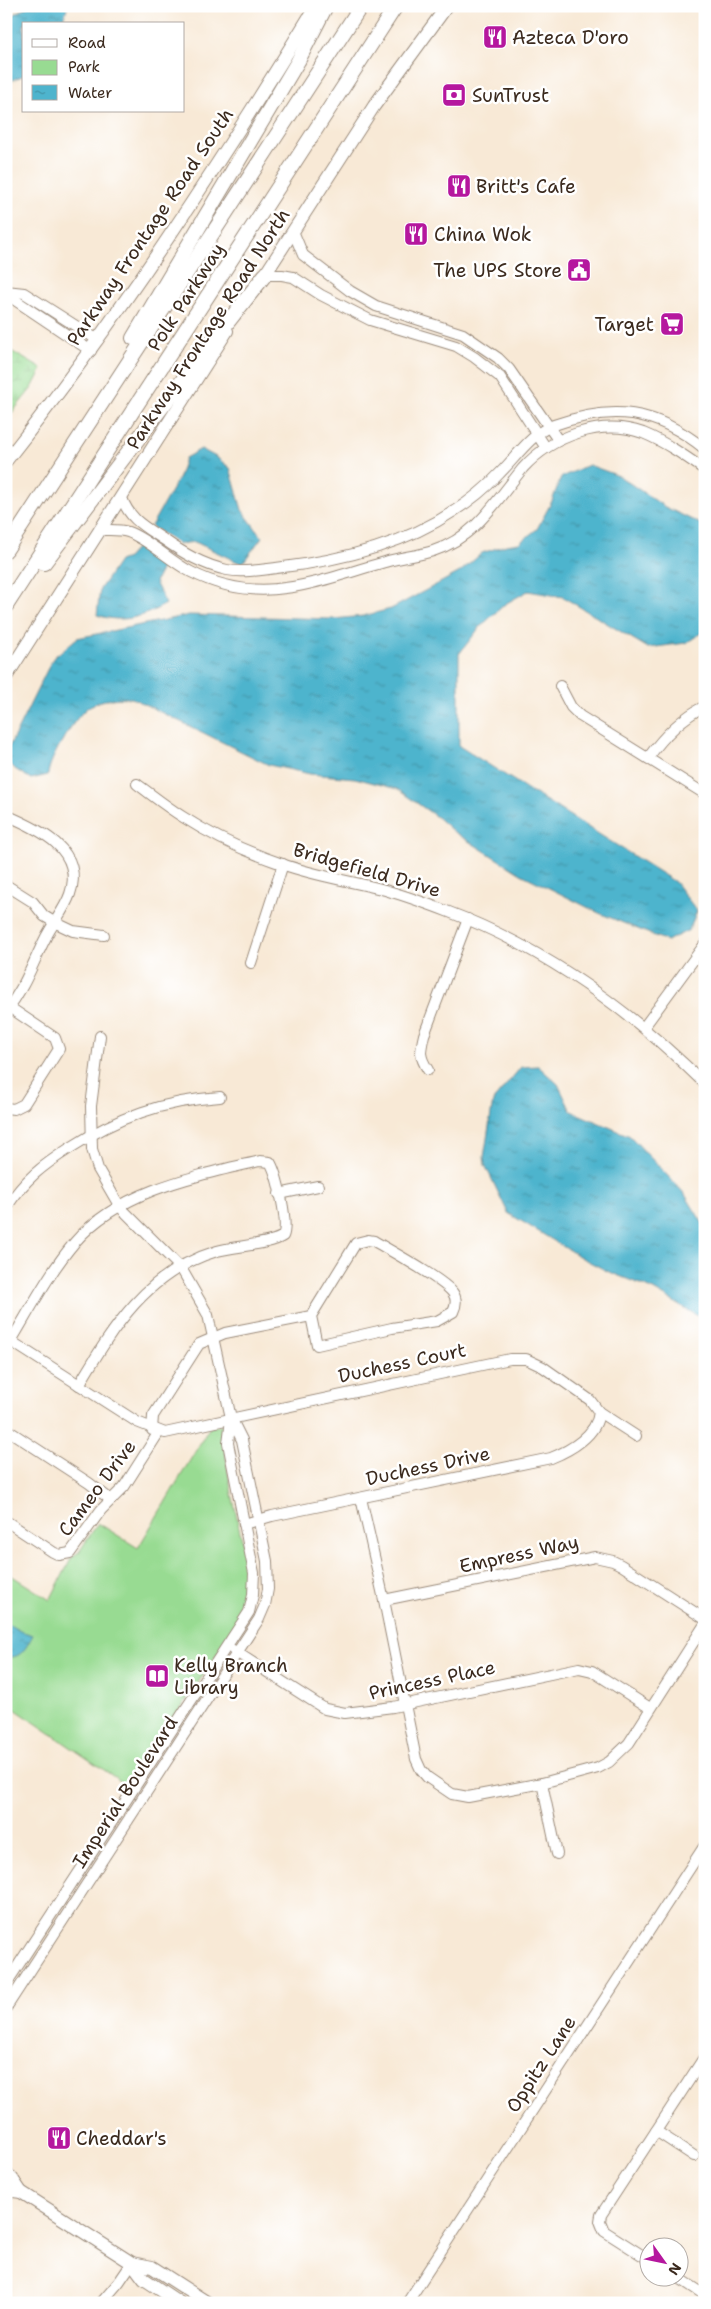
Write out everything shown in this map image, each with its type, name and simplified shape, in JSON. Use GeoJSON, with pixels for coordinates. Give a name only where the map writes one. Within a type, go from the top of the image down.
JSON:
{"type":"FeatureCollection","features":[{"type":"Feature","properties":{"kind":"highway"},"geometry":{"type":"LineString","coordinates":[[46,488],[87,414],[298,62],[326,6]]}},
{"type":"Feature","properties":{"kind":"highway","name":"Polk Parkway"},"geometry":{"type":"LineString","coordinates":[[6,550],[361,6]]}},
{"type":"Feature","properties":{"kind":"highway","name":"Polk Parkway"},"geometry":{"type":"LineString","coordinates":[[6,606],[396,6]]}},
{"type":"Feature","properties":{"kind":"highway"},"geometry":{"type":"LineString","coordinates":[[6,610],[265,275]]}},
{"type":"Feature","properties":{"kind":"main road","name":"Parkway Frontage Road South"},"geometry":{"type":"LineString","coordinates":[[6,460],[95,346],[201,186],[316,6]]}},
{"type":"Feature","properties":{"kind":"main road","name":"Parkway Frontage Road North"},"geometry":{"type":"LineString","coordinates":[[6,677],[374,106],[447,6]]}},
{"type":"Feature","properties":{"kind":"main road"},"geometry":{"type":"LineString","coordinates":[[6,2174],[12,2177],[21,2192]]}},
{"type":"Feature","properties":{"kind":"main road"},"geometry":{"type":"LineString","coordinates":[[6,2190],[21,2192],[132,2263],[144,2279],[180,2303]]}},
{"type":"Feature","properties":{"kind":"main road"},"geometry":{"type":"LineString","coordinates":[[132,2263],[152,2267],[208,2303]]}},
{"type":"Feature","properties":{"kind":"street"},"geometry":{"type":"LineString","coordinates":[[293,231],[303,255],[350,290],[376,306],[463,334],[498,358],[509,369],[558,440]]}},
{"type":"Feature","properties":{"kind":"street"},"geometry":{"type":"LineString","coordinates":[[265,275],[282,274],[293,277],[321,295],[370,320],[456,346],[468,353],[490,367],[500,377],[546,448]]}},
{"type":"Feature","properties":{"kind":"street"},"geometry":{"type":"LineString","coordinates":[[6,293],[24,293],[95,346]]}},
{"type":"Feature","properties":{"kind":"street"},"geometry":{"type":"LineString","coordinates":[[122,498],[132,518],[148,530],[206,565],[230,571],[308,564],[370,550],[418,531],[455,511],[480,492],[537,436],[549,427],[592,414],[637,413],[676,428],[705,449]]}},
{"type":"Feature","properties":{"kind":"street"},"geometry":{"type":"LineString","coordinates":[[101,530],[129,532],[191,572],[228,586],[259,590],[280,590],[311,585],[385,562],[431,552],[455,541],[477,525],[523,469],[546,448],[558,440],[598,428],[641,432],[661,441],[705,470]]}},
{"type":"Feature","properties":{"kind":"street"},"geometry":{"type":"LineString","coordinates":[[560,686],[571,707],[580,716],[705,794]]}},
{"type":"Feature","properties":{"kind":"street"},"geometry":{"type":"LineString","coordinates":[[648,758],[669,732],[684,719],[705,706]]}},
{"type":"Feature","properties":{"kind":"street","name":"Bridgefield Drive"},"geometry":{"type":"LineString","coordinates":[[137,784],[183,817],[236,846],[283,864],[385,890],[468,919],[552,962],[588,984],[644,1027],[705,1084]]}},
{"type":"Feature","properties":{"kind":"street"},"geometry":{"type":"LineString","coordinates":[[6,814],[60,844],[69,858],[73,876],[69,896],[54,922],[27,982],[8,1009],[55,1038],[59,1049],[24,1104],[14,1110],[6,1108]]}},
{"type":"Feature","properties":{"kind":"street"},"geometry":{"type":"LineString","coordinates":[[252,963],[283,864]]}},
{"type":"Feature","properties":{"kind":"street"},"geometry":{"type":"LineString","coordinates":[[6,885],[36,905],[44,916],[54,922],[73,931],[104,935]]}},
{"type":"Feature","properties":{"kind":"street"},"geometry":{"type":"LineString","coordinates":[[428,1070],[421,1058],[424,1035],[468,919]]}},
{"type":"Feature","properties":{"kind":"street"},"geometry":{"type":"LineString","coordinates":[[644,1027],[705,944]]}},
{"type":"Feature","properties":{"kind":"street","name":"Imperial Boulevard"},"geometry":{"type":"LineString","coordinates":[[6,2008],[237,1652],[266,1605],[268,1589],[267,1561],[242,1440],[232,1418],[208,1315],[181,1268],[120,1207],[98,1170],[91,1134],[91,1106],[100,1036]]}},
{"type":"Feature","properties":{"kind":"street"},"geometry":{"type":"LineString","coordinates":[[6,1208],[36,1171],[91,1134],[108,1125],[149,1108],[184,1101],[220,1097]]}},
{"type":"Feature","properties":{"kind":"street"},"geometry":{"type":"LineString","coordinates":[[79,1385],[116,1326],[138,1299],[169,1273],[191,1261],[219,1250],[281,1238],[285,1229],[279,1194],[270,1162],[260,1161],[165,1185],[107,1213],[74,1244],[9,1339],[79,1385],[156,1431]]}},
{"type":"Feature","properties":{"kind":"street"},"geometry":{"type":"LineString","coordinates":[[279,1194],[318,1186]]}},
{"type":"Feature","properties":{"kind":"street"},"geometry":{"type":"LineString","coordinates":[[213,1337],[311,1316],[356,1243],[368,1240],[374,1241],[449,1289],[454,1295],[456,1302],[453,1312],[438,1321],[392,1328],[317,1345],[311,1316]]}},
{"type":"Feature","properties":{"kind":"street","name":"Cameo Drive"},"geometry":{"type":"LineString","coordinates":[[6,1521],[53,1552],[64,1555],[75,1549],[101,1510],[124,1487],[156,1431],[153,1416],[194,1350],[200,1344],[213,1337]]}},
{"type":"Feature","properties":{"kind":"street","name":"Duchess Court"},"geometry":{"type":"LineString","coordinates":[[156,1431],[165,1433],[510,1359],[526,1359],[536,1362],[590,1400],[598,1412],[636,1436]]}},
{"type":"Feature","properties":{"kind":"street","name":"Duchess Drive"},"geometry":{"type":"LineString","coordinates":[[244,1524],[551,1458],[562,1454],[586,1436],[598,1422],[598,1412]]}},
{"type":"Feature","properties":{"kind":"street","name":"Imperial Boulevard"},"geometry":{"type":"LineString","coordinates":[[6,1984],[249,1612],[254,1590],[254,1572],[228,1443],[232,1418]]}},
{"type":"Feature","properties":{"kind":"street"},"geometry":{"type":"LineString","coordinates":[[6,1429],[112,1500]]}},
{"type":"Feature","properties":{"kind":"street"},"geometry":{"type":"LineString","coordinates":[[361,1498],[416,1759],[421,1770],[452,1794],[468,1797],[542,1783],[582,1774],[609,1762],[629,1743],[705,1624]]}},
{"type":"Feature","properties":{"kind":"street","name":"Empress Way"},"geometry":{"type":"LineString","coordinates":[[384,1600],[595,1557],[614,1561],[705,1619]]}},
{"type":"Feature","properties":{"kind":"street","name":"Princess Place"},"geometry":{"type":"LineString","coordinates":[[228,1646],[325,1709],[353,1713],[579,1668],[592,1671],[650,1708]]}},
{"type":"Feature","properties":{"kind":"street"},"geometry":{"type":"LineString","coordinates":[[542,1783],[557,1854]]}},
{"type":"Feature","properties":{"kind":"street","name":"Oppitz Lane"},"geometry":{"type":"LineString","coordinates":[[407,2303],[705,1845]]}},
{"type":"Feature","properties":{"kind":"street"},"geometry":{"type":"LineString","coordinates":[[638,2253],[608,2234],[600,2221],[602,2215],[705,2056]]}},
{"type":"Feature","properties":{"kind":"street"},"geometry":{"type":"LineString","coordinates":[[656,2131],[694,2156]]}},
{"type":"Feature","properties":{"kind":"street"},"geometry":{"type":"LineString","coordinates":[[101,2303],[132,2263]]}},
{"type":"Feature","properties":{"kind":"street"},"geometry":{"type":"LineString","coordinates":[[688,2284],[705,2295]]}},
{"type":"Feature","properties":{"kind":"green space"},"geometry":{"type":"Polygon","coordinates":[[[6,348],[42,369],[32,388],[6,420],[6,348]]]}},
{"type":"Feature","properties":{"kind":"green space"},"geometry":{"type":"Polygon","coordinates":[[[226,1424],[225,1449],[228,1474],[247,1559],[249,1586],[247,1599],[235,1627],[129,1787],[6,1703],[6,1572],[50,1600],[72,1557],[79,1552],[98,1523],[138,1548],[210,1427],[226,1424]]]}},
{"type":"Feature","properties":{"kind":"water"},"geometry":{"type":"Polygon","coordinates":[[[29,6],[68,6],[62,22],[22,22],[22,76],[6,83],[6,19],[29,6]]]}},
{"type":"Feature","properties":{"kind":"water"},"geometry":{"type":"Polygon","coordinates":[[[201,449],[216,457],[230,468],[242,510],[262,537],[242,564],[195,542],[178,544],[151,526],[179,477],[185,458],[201,449]]]}},
{"type":"Feature","properties":{"kind":"water"},"geometry":{"type":"Polygon","coordinates":[[[589,465],[619,476],[665,507],[705,526],[705,631],[686,643],[648,648],[563,597],[528,591],[505,604],[480,627],[459,654],[459,746],[675,882],[697,911],[689,930],[667,941],[599,913],[521,874],[454,832],[438,818],[397,789],[355,778],[310,774],[269,765],[132,698],[105,700],[95,703],[84,710],[58,748],[48,775],[31,779],[15,769],[6,760],[6,753],[53,658],[77,638],[189,615],[334,619],[363,616],[391,609],[460,572],[482,553],[519,543],[537,529],[552,501],[561,477],[589,465]]]}},
{"type":"Feature","properties":{"kind":"water"},"geometry":{"type":"Polygon","coordinates":[[[139,545],[165,562],[155,582],[166,604],[133,618],[116,619],[97,615],[100,589],[119,561],[127,558],[139,545]]]}},
{"type":"Feature","properties":{"kind":"water"},"geometry":{"type":"Polygon","coordinates":[[[538,1066],[558,1084],[571,1111],[630,1136],[684,1193],[705,1227],[705,1320],[650,1288],[609,1272],[582,1258],[508,1213],[485,1165],[484,1157],[493,1101],[521,1067],[538,1066]]]}},
{"type":"Feature","properties":{"kind":"water"},"geometry":{"type":"Polygon","coordinates":[[[6,1623],[20,1631],[33,1635],[26,1648],[16,1656],[6,1657],[6,1623]]]}},
{"type":"Feature","properties":{"kind":"place","name":"Azteca D'oro"},"geometry":{"type":"Point","coordinates":[495,37]}},
{"type":"Feature","properties":{"kind":"place","name":"SunTrust"},"geometry":{"type":"Point","coordinates":[454,95]}},
{"type":"Feature","properties":{"kind":"place","name":"Britt's Cafe"},"geometry":{"type":"Point","coordinates":[459,186]}},
{"type":"Feature","properties":{"kind":"place","name":"China Wok"},"geometry":{"type":"Point","coordinates":[416,234]}},
{"type":"Feature","properties":{"kind":"place","name":"The UPS Store"},"geometry":{"type":"Point","coordinates":[579,270]}},
{"type":"Feature","properties":{"kind":"place","name":"Target"},"geometry":{"type":"Point","coordinates":[672,324]}},
{"type":"Feature","properties":{"kind":"place","name":"Kelly Branch Library"},"geometry":{"type":"Point","coordinates":[157,1676]}},
{"type":"Feature","properties":{"kind":"place","name":"Cheddar's"},"geometry":{"type":"Point","coordinates":[59,2138]}}]}
